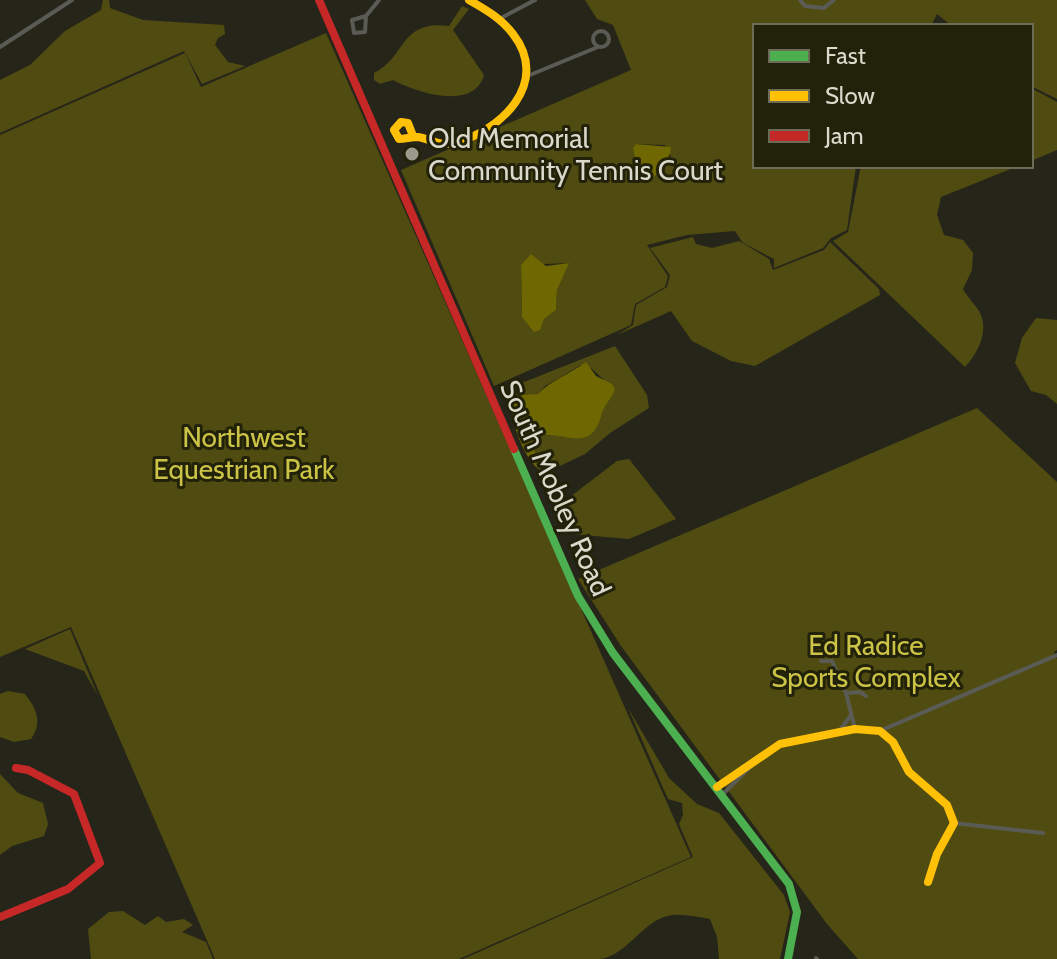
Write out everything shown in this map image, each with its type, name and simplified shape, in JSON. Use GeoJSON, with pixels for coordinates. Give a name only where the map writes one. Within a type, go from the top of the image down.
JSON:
{"type":"FeatureCollection","features":[{"type":"Feature","properties":{"kind":"street"},"geometry":{"type":"LineString","coordinates":[[0,47],[72,0]]}},
{"type":"Feature","properties":{"kind":"street","name":"South Mobley Road"},"geometry":{"type":"LineString","coordinates":[[319,0],[578,596],[613,653],[720,790],[783,875],[794,895],[796,930],[788,959]]}},
{"type":"Feature","properties":{"kind":"street"},"geometry":{"type":"LineString","coordinates":[[366,16],[365,32],[354,33],[352,20],[366,16],[379,0]]}},
{"type":"Feature","properties":{"kind":"street"},"geometry":{"type":"LineString","coordinates":[[413,136],[431,143],[454,144],[495,126],[519,103],[525,77],[519,39],[503,17],[469,0]]}},
{"type":"Feature","properties":{"kind":"street"},"geometry":{"type":"LineString","coordinates":[[503,17],[535,0]]}},
{"type":"Feature","properties":{"kind":"street"},"geometry":{"type":"LineString","coordinates":[[800,0],[805,6],[824,8],[834,0]]}},
{"type":"Feature","properties":{"kind":"street"},"geometry":{"type":"LineString","coordinates":[[525,77],[608,43],[609,37],[603,31],[593,37],[598,47]]}},
{"type":"Feature","properties":{"kind":"street"},"geometry":{"type":"LineString","coordinates":[[720,790],[780,744],[855,729],[880,731],[1057,655]]}},
{"type":"Feature","properties":{"kind":"street"},"geometry":{"type":"LineString","coordinates":[[821,661],[832,661],[846,693],[855,729]]}},
{"type":"Feature","properties":{"kind":"street"},"geometry":{"type":"LineString","coordinates":[[846,693],[860,692],[866,696]]}},
{"type":"Feature","properties":{"kind":"street"},"geometry":{"type":"LineString","coordinates":[[834,732],[844,728],[851,713]]}},
{"type":"Feature","properties":{"kind":"street"},"geometry":{"type":"LineString","coordinates":[[880,731],[893,742],[909,772],[947,805],[954,823],[937,854],[928,882]]}},
{"type":"Feature","properties":{"kind":"street"},"geometry":{"type":"LineString","coordinates":[[0,917],[69,886],[93,872],[100,863],[74,794],[28,770],[16,768]]}},
{"type":"Feature","properties":{"kind":"street"},"geometry":{"type":"LineString","coordinates":[[954,823],[1043,833]]}},
{"type":"Feature","properties":{"kind":"green space"},"geometry":{"type":"Polygon","coordinates":[[[103,0],[109,0],[110,8],[143,20],[224,25],[225,34],[218,38],[215,45],[228,62],[245,66],[202,84],[184,51],[0,133],[0,80],[30,65],[65,31],[101,10],[103,0]]]}},
{"type":"Feature","properties":{"kind":"green space"},"geometry":{"type":"Polygon","coordinates":[[[585,0],[1057,0],[1057,99],[1033,87],[1033,24],[950,24],[937,14],[932,24],[753,24],[753,168],[856,168],[847,230],[831,238],[823,248],[774,268],[774,259],[743,243],[735,231],[687,235],[647,245],[668,276],[665,287],[635,304],[631,325],[494,386],[401,170],[631,70],[613,25],[597,19],[585,0]],[[636,144],[637,170],[646,182],[671,156],[665,145],[636,144]],[[568,263],[521,265],[522,317],[544,319],[556,310],[557,290],[568,263]]]}},
{"type":"Feature","properties":{"kind":"green space"},"geometry":{"type":"Polygon","coordinates":[[[462,6],[469,9],[453,30],[484,75],[478,86],[469,93],[444,96],[416,90],[393,80],[380,84],[374,80],[374,73],[393,58],[412,34],[433,26],[449,26],[462,6]]]}},
{"type":"Feature","properties":{"kind":"green space","name":"Northwest Equestrian Park"},"geometry":{"type":"Polygon","coordinates":[[[326,33],[691,857],[459,959],[215,959],[71,627],[0,657],[0,135],[185,53],[201,87],[326,33]]]}},
{"type":"Feature","properties":{"kind":"green space"},"geometry":{"type":"Polygon","coordinates":[[[1033,89],[1057,102],[1057,150],[1033,160],[1033,89]]]}},
{"type":"Feature","properties":{"kind":"green space"},"geometry":{"type":"Polygon","coordinates":[[[861,168],[1013,168],[941,197],[937,215],[944,235],[963,240],[973,253],[972,270],[963,289],[979,311],[983,333],[978,348],[965,367],[833,241],[848,232],[861,168]]]}},
{"type":"Feature","properties":{"kind":"green space"},"geometry":{"type":"Polygon","coordinates":[[[693,237],[696,244],[712,248],[739,241],[769,259],[773,270],[824,250],[830,242],[879,289],[880,295],[755,366],[731,361],[692,341],[671,311],[617,335],[633,325],[636,305],[667,287],[670,275],[650,248],[693,237]]]}},
{"type":"Feature","properties":{"kind":"green space"},"geometry":{"type":"Polygon","coordinates":[[[1036,318],[1057,320],[1057,404],[1046,395],[1031,391],[1015,363],[1022,338],[1036,318]]]}},
{"type":"Feature","properties":{"kind":"green space"},"geometry":{"type":"Polygon","coordinates":[[[615,346],[647,395],[649,408],[610,433],[585,454],[543,474],[537,468],[533,439],[544,436],[574,438],[590,433],[597,426],[614,389],[591,368],[581,365],[545,386],[538,394],[519,397],[511,403],[519,384],[615,346]]]}},
{"type":"Feature","properties":{"kind":"green space","name":"Ed Radice Sports Complex"},"geometry":{"type":"Polygon","coordinates":[[[977,408],[1057,482],[1057,650],[1054,652],[1057,659],[1057,959],[858,959],[827,924],[621,646],[578,579],[977,408]]]}},
{"type":"Feature","properties":{"kind":"green space"},"geometry":{"type":"Polygon","coordinates":[[[629,459],[676,519],[629,539],[572,534],[559,509],[562,503],[617,461],[629,459]]]}},
{"type":"Feature","properties":{"kind":"green space"},"geometry":{"type":"Polygon","coordinates":[[[70,629],[98,696],[84,671],[25,649],[70,629]]]}},
{"type":"Feature","properties":{"kind":"green space"},"geometry":{"type":"Polygon","coordinates":[[[8,691],[25,694],[35,710],[37,727],[31,739],[14,742],[0,737],[0,694],[8,691]]]}},
{"type":"Feature","properties":{"kind":"green space"},"geometry":{"type":"Polygon","coordinates":[[[628,708],[669,778],[697,804],[719,813],[784,895],[790,912],[780,959],[719,959],[717,937],[710,919],[673,915],[653,923],[619,951],[600,959],[463,959],[693,857],[679,824],[683,815],[682,803],[668,799],[628,708]]]}},
{"type":"Feature","properties":{"kind":"green space"},"geometry":{"type":"Polygon","coordinates":[[[0,774],[18,793],[43,803],[48,824],[44,836],[12,846],[0,855],[0,774]]]}},
{"type":"Feature","properties":{"kind":"green space"},"geometry":{"type":"Polygon","coordinates":[[[123,911],[145,925],[158,916],[166,922],[184,919],[193,925],[182,932],[206,942],[213,959],[91,959],[88,929],[109,912],[123,911]]]}},
{"type":"Feature","properties":{"kind":"shaded area"},"geometry":{"type":"Polygon","coordinates":[[[636,144],[671,147],[663,168],[646,182],[639,176],[633,148],[636,144]]]}},
{"type":"Feature","properties":{"kind":"shaded area"},"geometry":{"type":"Polygon","coordinates":[[[531,254],[546,266],[569,263],[557,290],[556,310],[544,319],[540,330],[534,332],[522,317],[521,265],[531,254]]]}},
{"type":"Feature","properties":{"kind":"shaded area"},"geometry":{"type":"Polygon","coordinates":[[[586,362],[596,376],[612,384],[614,392],[590,435],[583,438],[544,435],[533,438],[537,468],[519,438],[511,403],[523,395],[538,394],[586,362]]]}},
{"type":"Feature","properties":{"kind":"traffic: fast"},"geometry":{"type":"LineString","coordinates":[[514,449],[578,596],[613,653],[789,884],[797,912],[788,959]]}},
{"type":"Feature","properties":{"kind":"traffic: slow"},"geometry":{"type":"LineString","coordinates":[[413,136],[408,123],[401,122],[394,130],[399,139],[418,137],[444,144],[472,137],[503,116],[523,87],[526,70],[523,52],[513,34],[498,19],[469,0]]}},
{"type":"Feature","properties":{"kind":"traffic: slow"},"geometry":{"type":"LineString","coordinates":[[717,787],[780,744],[855,729],[880,731],[893,742],[909,772],[947,805],[954,823],[937,854],[928,882]]}},
{"type":"Feature","properties":{"kind":"traffic: jam"},"geometry":{"type":"LineString","coordinates":[[319,0],[514,449]]}},
{"type":"Feature","properties":{"kind":"traffic: jam"},"geometry":{"type":"LineString","coordinates":[[0,917],[68,889],[100,863],[74,794],[28,770],[16,768]]}},
{"type":"Feature","properties":{"kind":"place","name":"Old Memorial Community Tennis Court"},"geometry":{"type":"Point","coordinates":[412,154]}}]}
